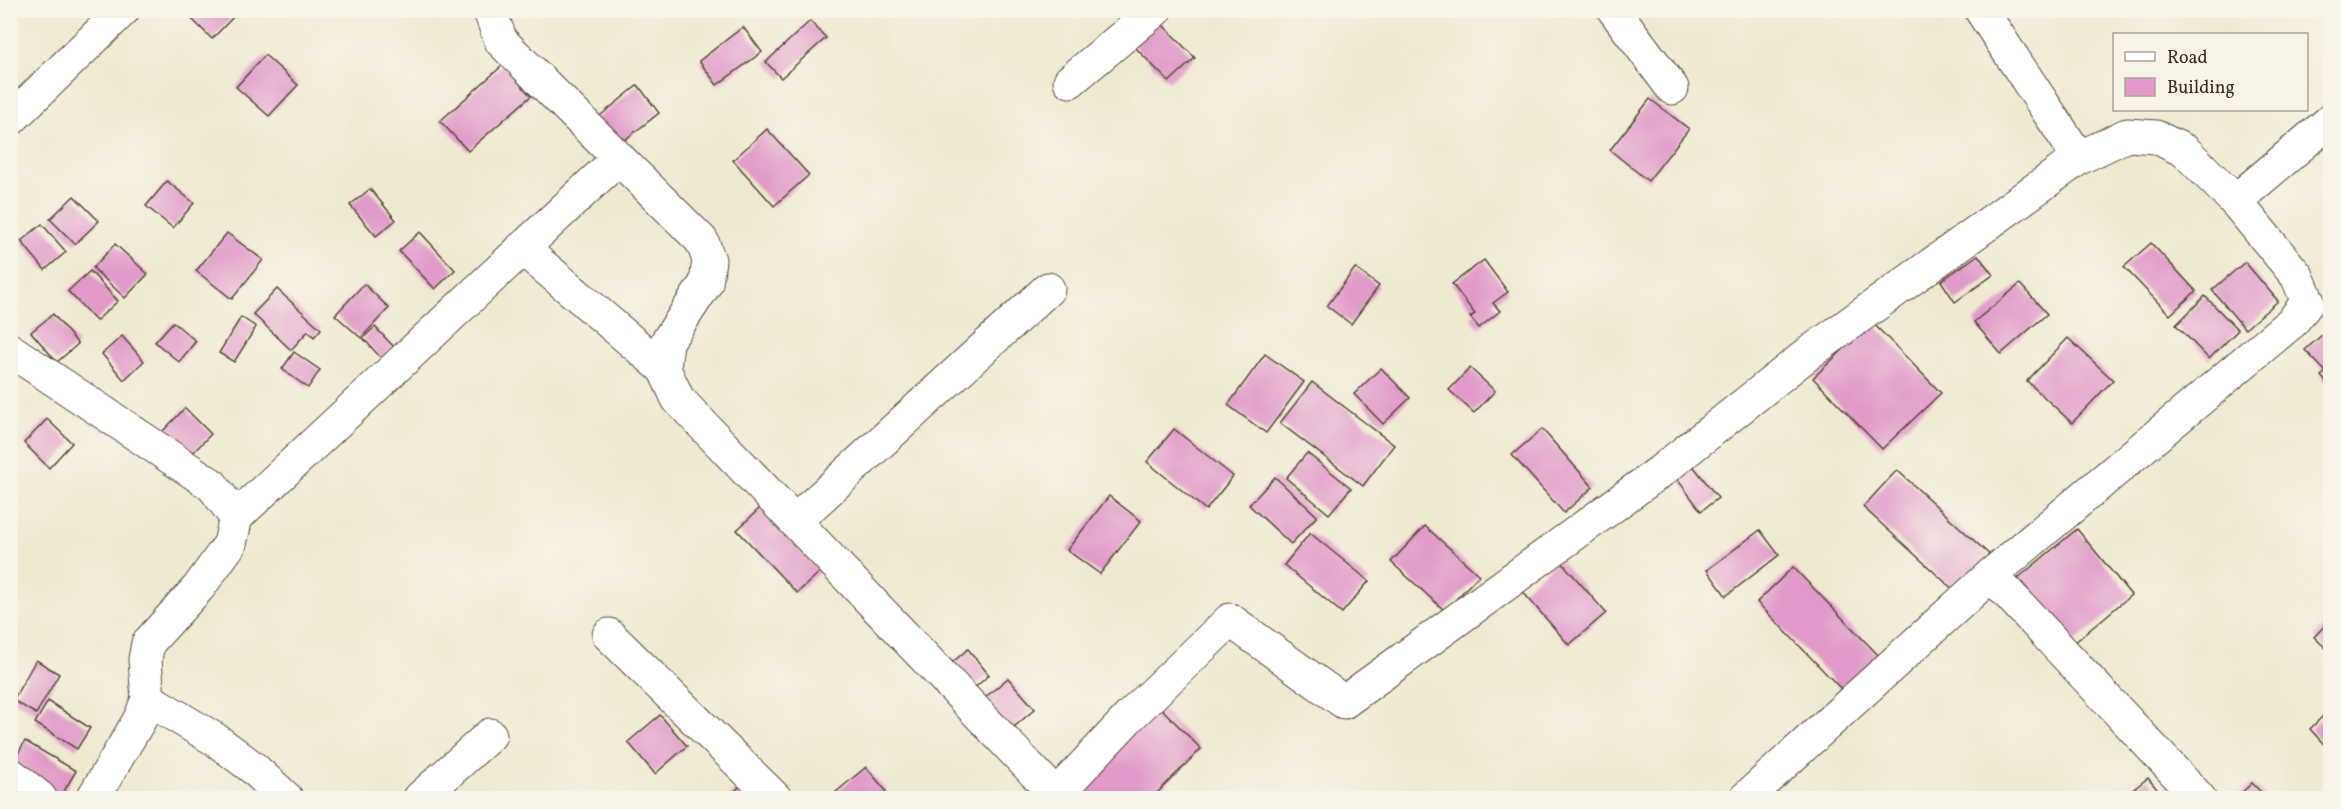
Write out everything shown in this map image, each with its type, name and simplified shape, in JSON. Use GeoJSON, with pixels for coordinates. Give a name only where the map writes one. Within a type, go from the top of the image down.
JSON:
{"type":"FeatureCollection","features":[{"type":"Feature","properties":{"kind":"street"},"geometry":{"type":"LineString","coordinates":[[10,120],[123,10]]}},
{"type":"Feature","properties":{"kind":"street"},"geometry":{"type":"LineString","coordinates":[[1070,81],[1155,10]]}},
{"type":"Feature","properties":{"kind":"street"},"geometry":{"type":"LineString","coordinates":[[1614,10],[1672,88]]}},
{"type":"Feature","properties":{"kind":"street"},"geometry":{"type":"LineString","coordinates":[[1981,10],[2079,158]]}},
{"type":"Feature","properties":{"kind":"street"},"geometry":{"type":"LineString","coordinates":[[490,12],[501,40],[702,241],[709,260],[706,283],[667,342],[664,369]]}},
{"type":"Feature","properties":{"kind":"street"},"geometry":{"type":"LineString","coordinates":[[2235,201],[2331,121]]}},
{"type":"Feature","properties":{"kind":"street"},"geometry":{"type":"LineString","coordinates":[[522,249],[664,369],[678,399],[1054,797],[1130,716],[1230,620],[1344,702],[1660,471],[1809,353],[2079,158],[2127,135],[2156,137],[2185,151],[2235,201],[2297,276],[2308,302],[2292,322],[1990,574],[1746,798]]}},
{"type":"Feature","properties":{"kind":"street"},"geometry":{"type":"LineString","coordinates":[[93,798],[140,719],[148,699],[146,660],[148,643],[199,587],[230,544],[236,517],[619,158]]}},
{"type":"Feature","properties":{"kind":"street"},"geometry":{"type":"LineString","coordinates":[[795,521],[1048,289]]}},
{"type":"Feature","properties":{"kind":"street"},"geometry":{"type":"LineString","coordinates":[[10,350],[212,484],[236,517]]}},
{"type":"Feature","properties":{"kind":"street"},"geometry":{"type":"LineString","coordinates":[[1990,574],[2199,798]]}},
{"type":"Feature","properties":{"kind":"street"},"geometry":{"type":"LineString","coordinates":[[609,635],[775,798]]}},
{"type":"Feature","properties":{"kind":"street"},"geometry":{"type":"LineString","coordinates":[[148,699],[216,740],[252,767],[286,798]]}},
{"type":"Feature","properties":{"kind":"street"},"geometry":{"type":"LineString","coordinates":[[420,798],[490,735]]}},
{"type":"Feature","properties":{"kind":"street"},"geometry":{"type":"LineString","coordinates":[[10,774],[40,798]]}},
{"type":"Feature","properties":{"kind":"building"},"geometry":{"type":"Polygon","coordinates":[[[183,10],[240,10],[212,39],[183,10]]]}},
{"type":"Feature","properties":{"kind":"building"},"geometry":{"type":"Polygon","coordinates":[[[1158,20],[1195,58],[1169,82],[1132,44],[1158,20]]]}},
{"type":"Feature","properties":{"kind":"building"},"geometry":{"type":"Polygon","coordinates":[[[810,21],[826,38],[781,78],[766,62],[810,21]]]}},
{"type":"Feature","properties":{"kind":"building"},"geometry":{"type":"Polygon","coordinates":[[[743,27],[762,52],[717,85],[699,61],[743,27]]]}},
{"type":"Feature","properties":{"kind":"building"},"geometry":{"type":"Polygon","coordinates":[[[265,55],[298,85],[269,116],[236,87],[265,55]]]}},
{"type":"Feature","properties":{"kind":"building"},"geometry":{"type":"Polygon","coordinates":[[[503,65],[531,96],[468,151],[440,121],[503,65]]]}},
{"type":"Feature","properties":{"kind":"building"},"geometry":{"type":"Polygon","coordinates":[[[638,85],[659,113],[617,146],[596,119],[638,85]]]}},
{"type":"Feature","properties":{"kind":"building"},"geometry":{"type":"Polygon","coordinates":[[[1650,99],[1689,129],[1648,181],[1610,150],[1650,99]]]}},
{"type":"Feature","properties":{"kind":"building"},"geometry":{"type":"Polygon","coordinates":[[[767,129],[809,175],[774,206],[733,160],[767,129]]]}},
{"type":"Feature","properties":{"kind":"building"},"geometry":{"type":"Polygon","coordinates":[[[167,181],[194,203],[173,228],[146,206],[167,181]]]}},
{"type":"Feature","properties":{"kind":"building"},"geometry":{"type":"Polygon","coordinates":[[[370,189],[396,220],[376,236],[350,205],[370,189]]]}},
{"type":"Feature","properties":{"kind":"building"},"geometry":{"type":"Polygon","coordinates":[[[74,196],[99,221],[75,244],[50,219],[74,196]]]}},
{"type":"Feature","properties":{"kind":"building"},"geometry":{"type":"Polygon","coordinates":[[[42,224],[66,252],[45,270],[21,241],[42,224]]]}},
{"type":"Feature","properties":{"kind":"building"},"geometry":{"type":"Polygon","coordinates":[[[420,232],[455,270],[435,289],[399,251],[420,232]]]}},
{"type":"Feature","properties":{"kind":"building"},"geometry":{"type":"Polygon","coordinates":[[[227,233],[263,260],[232,299],[196,271],[227,233]]]}},
{"type":"Feature","properties":{"kind":"building"},"geometry":{"type":"Polygon","coordinates":[[[2151,243],[2196,291],[2170,315],[2124,267],[2151,243]]]}},
{"type":"Feature","properties":{"kind":"building"},"geometry":{"type":"Polygon","coordinates":[[[115,244],[148,274],[125,298],[93,268],[115,244]]]}},
{"type":"Feature","properties":{"kind":"building"},"geometry":{"type":"Polygon","coordinates":[[[1978,255],[1993,275],[1955,302],[1941,281],[1978,255]]]}},
{"type":"Feature","properties":{"kind":"building"},"geometry":{"type":"Polygon","coordinates":[[[1484,260],[1508,292],[1493,303],[1500,311],[1479,328],[1470,317],[1475,314],[1452,284],[1484,260]]]}},
{"type":"Feature","properties":{"kind":"building"},"geometry":{"type":"Polygon","coordinates":[[[2245,262],[2278,301],[2245,329],[2212,290],[2245,262]]]}},
{"type":"Feature","properties":{"kind":"building"},"geometry":{"type":"Polygon","coordinates":[[[1355,268],[1379,286],[1351,324],[1327,306],[1355,268]]]}},
{"type":"Feature","properties":{"kind":"building"},"geometry":{"type":"Polygon","coordinates":[[[90,271],[118,301],[96,321],[68,291],[90,271]]]}},
{"type":"Feature","properties":{"kind":"building"},"geometry":{"type":"Polygon","coordinates":[[[364,284],[389,308],[361,338],[335,315],[364,284]]]}},
{"type":"Feature","properties":{"kind":"building"},"geometry":{"type":"Polygon","coordinates":[[[2020,284],[2047,314],[2001,354],[1974,322],[2020,284]]]}},
{"type":"Feature","properties":{"kind":"building"},"geometry":{"type":"Polygon","coordinates":[[[277,289],[321,329],[314,337],[308,331],[291,350],[253,314],[277,289]]]}},
{"type":"Feature","properties":{"kind":"building"},"geometry":{"type":"Polygon","coordinates":[[[2205,296],[2238,330],[2209,359],[2176,325],[2205,296]]]}},
{"type":"Feature","properties":{"kind":"building"},"geometry":{"type":"Polygon","coordinates":[[[53,314],[78,344],[57,362],[31,332],[53,314]]]}},
{"type":"Feature","properties":{"kind":"building"},"geometry":{"type":"Polygon","coordinates":[[[241,317],[256,327],[234,362],[219,353],[241,317]]]}},
{"type":"Feature","properties":{"kind":"building"},"geometry":{"type":"Polygon","coordinates":[[[173,322],[196,341],[179,362],[155,342],[173,322]]]}},
{"type":"Feature","properties":{"kind":"building"},"geometry":{"type":"Polygon","coordinates":[[[1872,322],[1941,393],[1882,449],[1813,378],[1872,322]]]}},
{"type":"Feature","properties":{"kind":"building"},"geometry":{"type":"Polygon","coordinates":[[[375,327],[394,347],[381,358],[363,338],[375,327]]]}},
{"type":"Feature","properties":{"kind":"building"},"geometry":{"type":"Polygon","coordinates":[[[2330,332],[2330,387],[2321,376],[2326,372],[2305,350],[2323,334],[2326,337],[2330,332]]]}},
{"type":"Feature","properties":{"kind":"building"},"geometry":{"type":"Polygon","coordinates":[[[122,336],[144,361],[124,380],[102,354],[122,336]]]}},
{"type":"Feature","properties":{"kind":"building"},"geometry":{"type":"Polygon","coordinates":[[[2068,338],[2113,380],[2072,423],[2027,381],[2068,338]]]}},
{"type":"Feature","properties":{"kind":"building"},"geometry":{"type":"Polygon","coordinates":[[[294,352],[320,370],[308,388],[282,369],[294,352]]]}},
{"type":"Feature","properties":{"kind":"building"},"geometry":{"type":"Polygon","coordinates":[[[1265,354],[1304,382],[1266,433],[1228,405],[1265,354]]]}},
{"type":"Feature","properties":{"kind":"building"},"geometry":{"type":"Polygon","coordinates":[[[1381,368],[1410,398],[1383,424],[1354,394],[1381,368]]]}},
{"type":"Feature","properties":{"kind":"building"},"geometry":{"type":"Polygon","coordinates":[[[1470,368],[1495,391],[1474,413],[1449,390],[1470,368]]]}},
{"type":"Feature","properties":{"kind":"building"},"geometry":{"type":"Polygon","coordinates":[[[1312,382],[1394,445],[1363,486],[1280,423],[1312,382]]]}},
{"type":"Feature","properties":{"kind":"building"},"geometry":{"type":"Polygon","coordinates":[[[185,408],[211,434],[189,457],[162,432],[185,408]]]}},
{"type":"Feature","properties":{"kind":"building"},"geometry":{"type":"Polygon","coordinates":[[[47,419],[72,443],[49,468],[24,443],[47,419]]]}},
{"type":"Feature","properties":{"kind":"building"},"geometry":{"type":"Polygon","coordinates":[[[1174,429],[1233,476],[1206,510],[1147,462],[1174,429]]]}},
{"type":"Feature","properties":{"kind":"building"},"geometry":{"type":"Polygon","coordinates":[[[1542,429],[1593,487],[1564,513],[1512,455],[1542,429]]]}},
{"type":"Feature","properties":{"kind":"building"},"geometry":{"type":"Polygon","coordinates":[[[1307,453],[1351,488],[1329,514],[1286,478],[1307,453]]]}},
{"type":"Feature","properties":{"kind":"building"},"geometry":{"type":"Polygon","coordinates":[[[1691,463],[1718,498],[1701,511],[1674,475],[1691,463]]]}},
{"type":"Feature","properties":{"kind":"building"},"geometry":{"type":"Polygon","coordinates":[[[1897,470],[1992,557],[1958,594],[1863,507],[1897,470]]]}},
{"type":"Feature","properties":{"kind":"building"},"geometry":{"type":"Polygon","coordinates":[[[1275,477],[1317,516],[1291,544],[1249,505],[1275,477]]]}},
{"type":"Feature","properties":{"kind":"building"},"geometry":{"type":"Polygon","coordinates":[[[1109,496],[1141,521],[1100,574],[1067,550],[1109,496]]]}},
{"type":"Feature","properties":{"kind":"building"},"geometry":{"type":"Polygon","coordinates":[[[760,508],[821,571],[797,593],[737,530],[760,508]]]}},
{"type":"Feature","properties":{"kind":"building"},"geometry":{"type":"Polygon","coordinates":[[[1425,526],[1479,575],[1445,611],[1391,562],[1425,526]]]}},
{"type":"Feature","properties":{"kind":"building"},"geometry":{"type":"Polygon","coordinates":[[[2077,529],[2131,595],[2073,644],[2018,578],[2077,529]]]}},
{"type":"Feature","properties":{"kind":"building"},"geometry":{"type":"Polygon","coordinates":[[[1760,530],[1779,555],[1726,596],[1707,570],[1760,530]]]}},
{"type":"Feature","properties":{"kind":"building"},"geometry":{"type":"Polygon","coordinates":[[[1310,533],[1369,581],[1342,613],[1284,565],[1310,533]]]}},
{"type":"Feature","properties":{"kind":"building"},"geometry":{"type":"Polygon","coordinates":[[[1559,559],[1606,613],[1569,645],[1522,591],[1559,559]]]}},
{"type":"Feature","properties":{"kind":"building"},"geometry":{"type":"Polygon","coordinates":[[[1793,567],[1882,659],[1846,694],[1757,602],[1793,567]]]}},
{"type":"Feature","properties":{"kind":"building"},"geometry":{"type":"Polygon","coordinates":[[[2330,620],[2330,652],[2314,637],[2330,620]]]}},
{"type":"Feature","properties":{"kind":"building"},"geometry":{"type":"Polygon","coordinates":[[[968,649],[989,675],[969,693],[947,667],[968,649]]]}},
{"type":"Feature","properties":{"kind":"building"},"geometry":{"type":"Polygon","coordinates":[[[36,660],[59,674],[36,714],[13,700],[36,660]]]}},
{"type":"Feature","properties":{"kind":"building"},"geometry":{"type":"Polygon","coordinates":[[[1008,678],[1035,709],[1008,732],[981,701],[1008,678]]]}},
{"type":"Feature","properties":{"kind":"building"},"geometry":{"type":"Polygon","coordinates":[[[48,701],[90,728],[77,749],[35,723],[48,701]]]}},
{"type":"Feature","properties":{"kind":"building"},"geometry":{"type":"Polygon","coordinates":[[[1156,703],[1201,749],[1152,798],[1075,798],[1156,703]]]}},
{"type":"Feature","properties":{"kind":"building"},"geometry":{"type":"Polygon","coordinates":[[[2330,709],[2330,751],[2310,729],[2330,709]]]}},
{"type":"Feature","properties":{"kind":"building"},"geometry":{"type":"Polygon","coordinates":[[[660,715],[687,746],[655,774],[628,742],[660,715]]]}},
{"type":"Feature","properties":{"kind":"building"},"geometry":{"type":"Polygon","coordinates":[[[25,741],[76,771],[60,798],[10,768],[25,741]]]}},
{"type":"Feature","properties":{"kind":"building"},"geometry":{"type":"Polygon","coordinates":[[[866,767],[886,791],[878,798],[829,798],[866,767]]]}},
{"type":"Feature","properties":{"kind":"building"},"geometry":{"type":"Polygon","coordinates":[[[2148,778],[2164,798],[2122,798],[2148,778]]]}},
{"type":"Feature","properties":{"kind":"building"},"geometry":{"type":"Polygon","coordinates":[[[2252,783],[2267,798],[2236,798],[2252,783]]]}},
{"type":"Feature","properties":{"kind":"building"},"geometry":{"type":"Polygon","coordinates":[[[741,785],[756,798],[728,798],[741,785]]]}}]}
